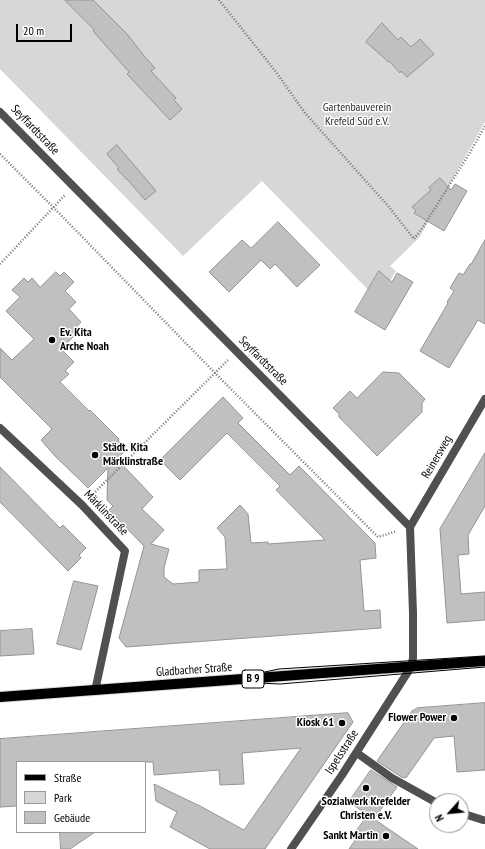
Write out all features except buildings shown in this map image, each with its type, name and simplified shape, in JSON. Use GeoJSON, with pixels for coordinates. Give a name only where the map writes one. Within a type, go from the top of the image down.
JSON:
{"type":"FeatureCollection","features":[{"type":"Feature","properties":{"kind":"main road","name":"Gladbacher Straße"},"geometry":{"type":"LineString","coordinates":[[0,697],[485,661]]}},
{"type":"Feature","properties":{"kind":"street","name":"Seyffardtstraße"},"geometry":{"type":"LineString","coordinates":[[0,112],[410,527]]}},
{"type":"Feature","properties":{"kind":"street","name":"Reinersweg"},"geometry":{"type":"LineString","coordinates":[[410,527],[485,399]]}},
{"type":"Feature","properties":{"kind":"street","name":"Märklinstraße"},"geometry":{"type":"LineString","coordinates":[[0,428],[82,505],[125,551],[95,690]]}},
{"type":"Feature","properties":{"kind":"street"},"geometry":{"type":"LineString","coordinates":[[410,527],[413,621],[413,658],[411,667]]}},
{"type":"Feature","properties":{"kind":"street","name":"Ispelsstraße"},"geometry":{"type":"LineString","coordinates":[[291,849],[357,753],[411,667]]}},
{"type":"Feature","properties":{"kind":"street"},"geometry":{"type":"LineString","coordinates":[[357,753],[392,778],[429,799]]}},
{"type":"Feature","properties":{"kind":"street"},"geometry":{"type":"LineString","coordinates":[[469,816],[483,820]]}},
{"type":"Feature","properties":{"kind":"path"},"geometry":{"type":"LineString","coordinates":[[219,0],[276,72],[304,113],[389,207],[414,239],[424,227],[485,126]]}},
{"type":"Feature","properties":{"kind":"path"},"geometry":{"type":"LineString","coordinates":[[0,154],[378,537],[410,527]]}},
{"type":"Feature","properties":{"kind":"path"},"geometry":{"type":"LineString","coordinates":[[0,264],[73,186]]}},
{"type":"Feature","properties":{"kind":"path"},"geometry":{"type":"LineString","coordinates":[[82,505],[237,351]]}},
{"type":"Feature","properties":{"kind":"green space","name":"Gartenbauverein Krefeld Süd e.V."},"geometry":{"type":"Polygon","coordinates":[[[0,0],[485,0],[485,122],[419,238],[390,266],[396,271],[378,300],[262,181],[183,256],[0,69],[0,0]]]}},
{"type":"Feature","properties":{"kind":"tram line"},"geometry":{"type":"LineString","coordinates":[[0,695],[241,677],[279,669],[485,656]]}},
{"type":"Feature","properties":{"kind":"tram line"},"geometry":{"type":"LineString","coordinates":[[235,682],[280,684],[485,667]]}},
{"type":"Feature","properties":{"kind":"place","name":"Ev. Kita Arche Noah"},"geometry":{"type":"Point","coordinates":[52,340]}},
{"type":"Feature","properties":{"kind":"place","name":"Städt. Kita Märklinstraße"},"geometry":{"type":"Point","coordinates":[95,455]}},
{"type":"Feature","properties":{"kind":"place","name":"Flower Power"},"geometry":{"type":"Point","coordinates":[454,718]}},
{"type":"Feature","properties":{"kind":"place","name":"Kiosk 61"},"geometry":{"type":"Point","coordinates":[342,723]}},
{"type":"Feature","properties":{"kind":"place","name":"Sozialwerk Krefelder Christen e.V."},"geometry":{"type":"Point","coordinates":[366,788]}},
{"type":"Feature","properties":{"kind":"place","name":"Sankt Martin"},"geometry":{"type":"Point","coordinates":[386,836]}}]}
